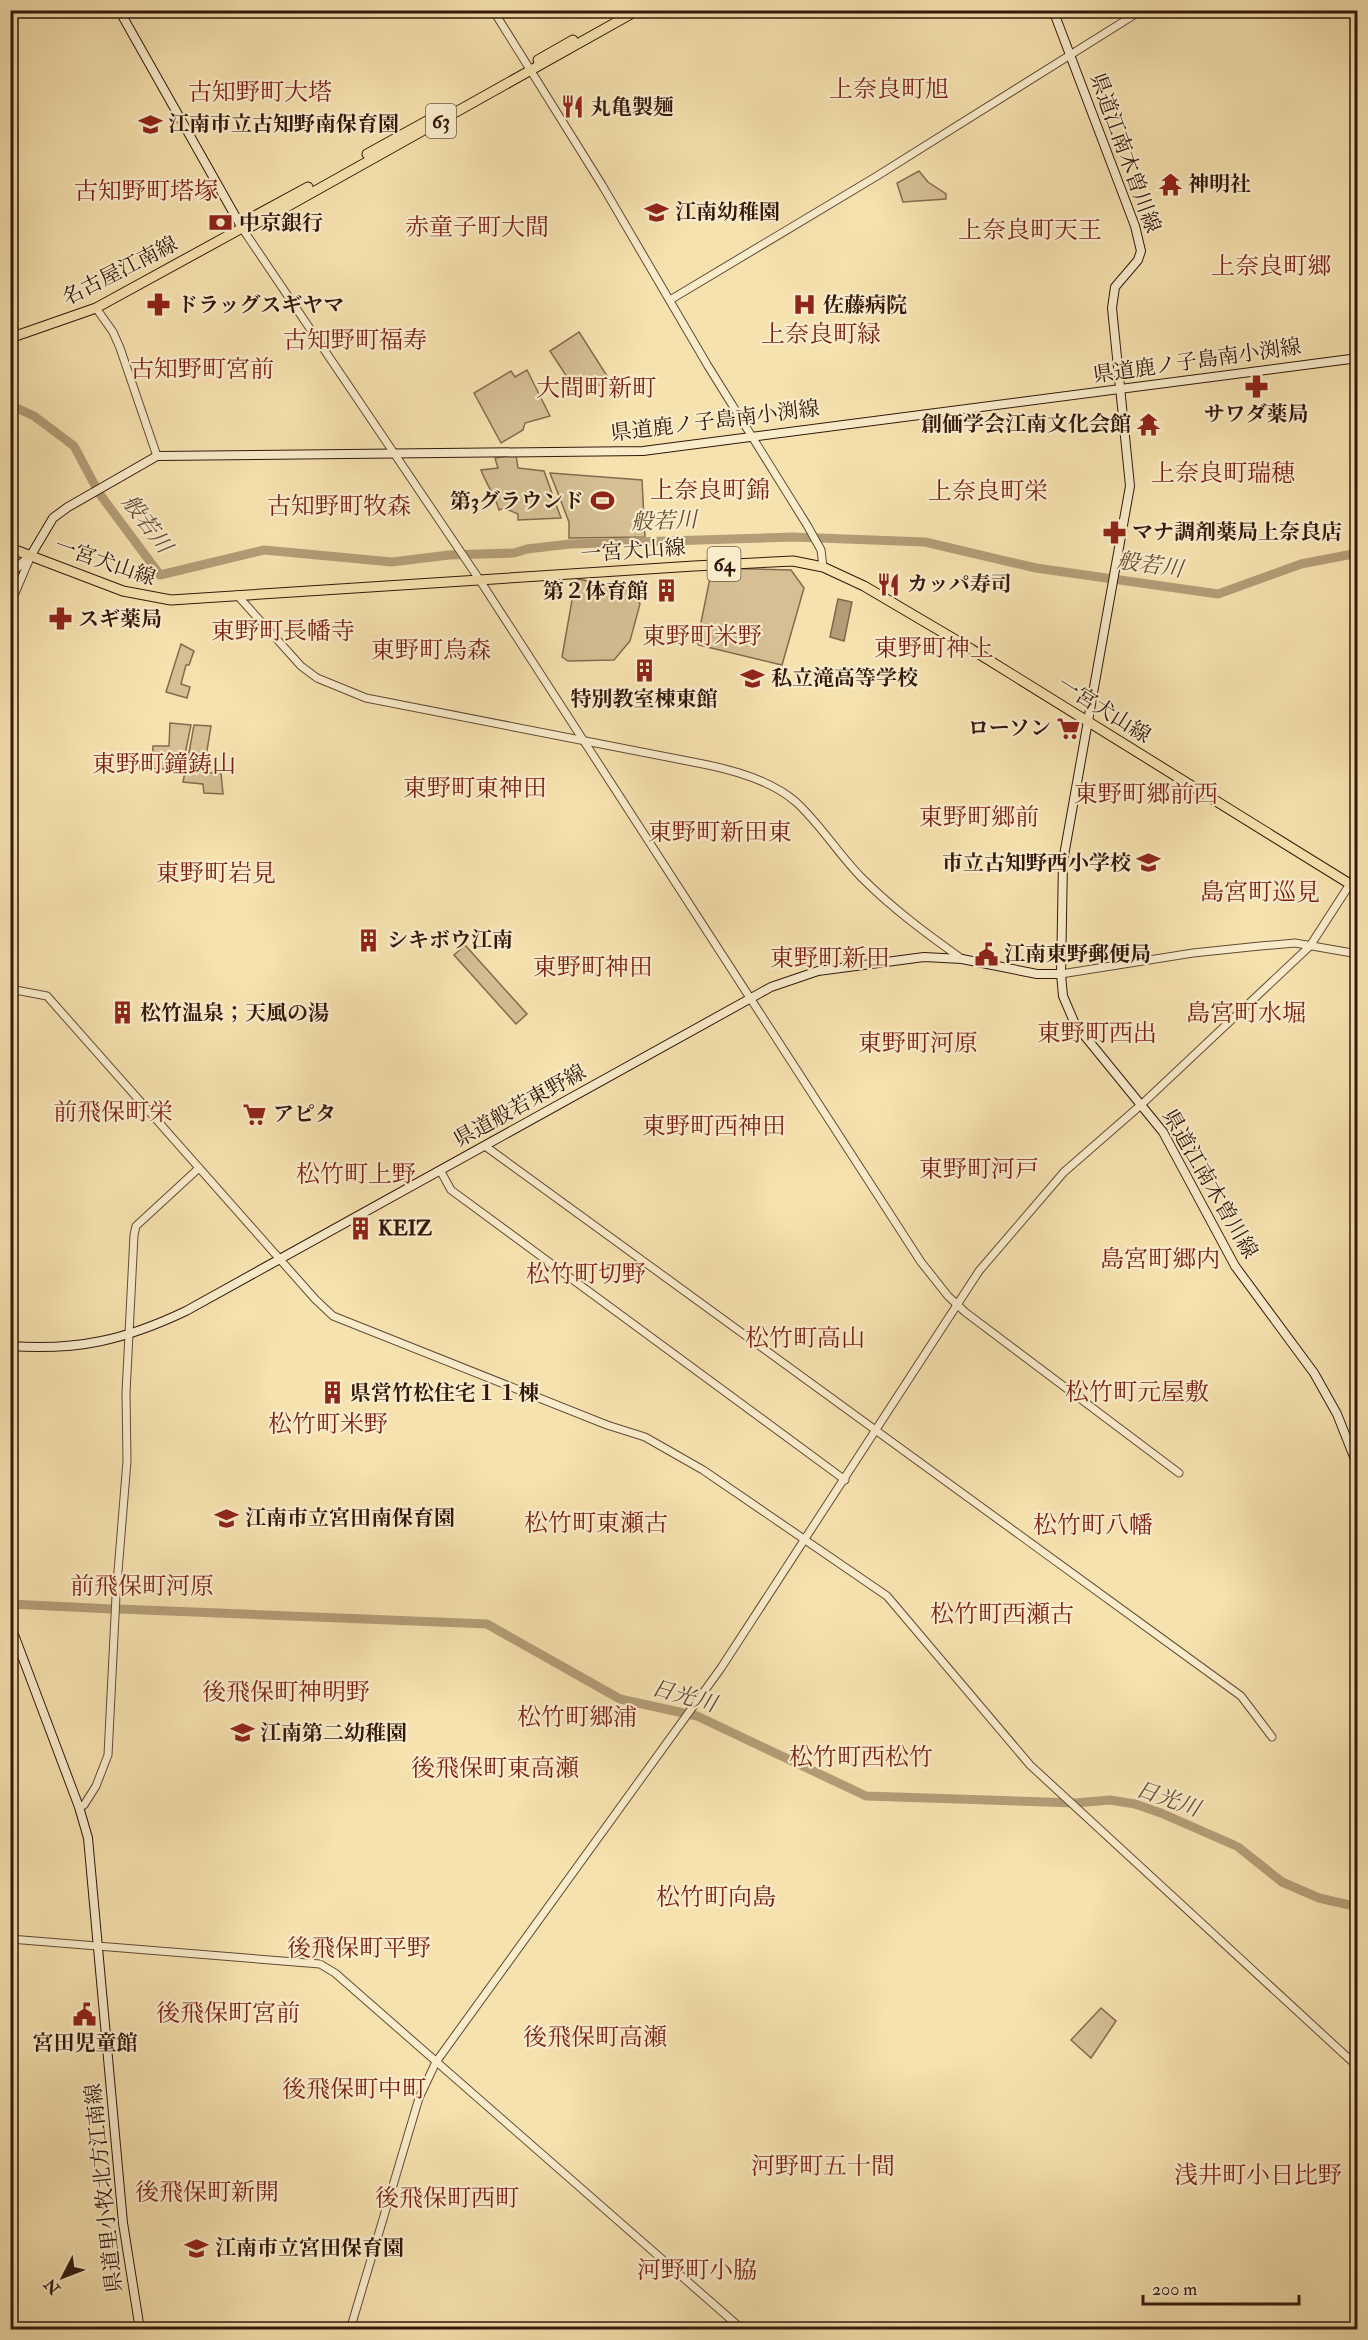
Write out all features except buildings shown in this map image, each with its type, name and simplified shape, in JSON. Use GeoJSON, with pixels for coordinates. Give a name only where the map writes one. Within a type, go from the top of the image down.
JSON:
{"type":"FeatureCollection","features":[{"type":"Feature","properties":{"kind":"main road"},"geometry":{"type":"LineString","coordinates":[[119,10],[242,228]]}},
{"type":"Feature","properties":{"kind":"main road","name":"名古屋江南線"},"geometry":{"type":"LineString","coordinates":[[10,338],[96,308],[242,228],[252,226],[628,10]]}},
{"type":"Feature","properties":{"kind":"main road","name":"名古屋江南線"},"geometry":{"type":"LineString","coordinates":[[530,68],[639,10]]}},
{"type":"Feature","properties":{"kind":"main road","name":"県道江南木曽川線"},"geometry":{"type":"LineString","coordinates":[[1053,10],[1141,245],[1139,258],[1113,292],[1112,308],[1130,486],[1063,861],[1061,974],[1064,996],[1075,1024],[1142,1104],[1175,1152],[1235,1266],[1327,1394],[1358,1467]]}},
{"type":"Feature","properties":{"kind":"main road","name":"県道鹿ノ子島南小渕線"},"geometry":{"type":"LineString","coordinates":[[157,456],[644,451],[1358,358]]}},
{"type":"Feature","properties":{"kind":"main road"},"geometry":{"type":"LineString","coordinates":[[10,574],[31,555],[53,518],[157,456]]}},
{"type":"Feature","properties":{"kind":"main road","name":"一宮犬山線"},"geometry":{"type":"LineString","coordinates":[[10,548],[123,591],[153,598],[180,600],[479,579],[794,561],[823,567],[864,586],[1088,720],[1354,887]]}},
{"type":"Feature","properties":{"kind":"main road","name":"県道般若東野線"},"geometry":{"type":"LineString","coordinates":[[10,1346],[60,1348],[94,1344],[128,1335],[186,1311],[278,1257],[485,1146],[771,987],[818,971],[902,959],[942,957],[962,959],[1002,969],[1061,974]]}},
{"type":"Feature","properties":{"kind":"main road","name":"県道里小牧北方江南線"},"geometry":{"type":"LineString","coordinates":[[10,1624],[79,1807],[92,1866],[122,2212],[140,2330]]}},
{"type":"Feature","properties":{"kind":"street"},"geometry":{"type":"LineString","coordinates":[[493,10],[821,550],[823,567]]}},
{"type":"Feature","properties":{"kind":"street"},"geometry":{"type":"LineString","coordinates":[[670,300],[1070,57],[1142,10]]}},
{"type":"Feature","properties":{"kind":"street"},"geometry":{"type":"LineString","coordinates":[[242,228],[479,579],[921,1262],[956,1303],[1179,1473]]}},
{"type":"Feature","properties":{"kind":"street"},"geometry":{"type":"LineString","coordinates":[[96,308],[113,332],[120,348],[157,456]]}},
{"type":"Feature","properties":{"kind":"street"},"geometry":{"type":"LineString","coordinates":[[10,605],[31,555]]}},
{"type":"Feature","properties":{"kind":"street"},"geometry":{"type":"LineString","coordinates":[[237,596],[301,666],[317,678],[366,698],[422,711],[733,770],[791,798],[859,875],[892,907],[962,959]]}},
{"type":"Feature","properties":{"kind":"street"},"geometry":{"type":"LineString","coordinates":[[350,2330],[419,2098],[436,2062],[721,1668],[845,1480],[956,1303],[1002,1242],[1040,1197],[1310,946],[1354,887]]}},
{"type":"Feature","properties":{"kind":"street"},"geometry":{"type":"LineString","coordinates":[[1061,974],[1193,953],[1296,943],[1358,954]]}},
{"type":"Feature","properties":{"kind":"street"},"geometry":{"type":"LineString","coordinates":[[10,989],[47,996],[315,1299],[340,1321],[607,1425],[645,1437],[703,1470],[807,1539],[897,1606],[1017,1751],[1070,1803],[1358,2067]]}},
{"type":"Feature","properties":{"kind":"street"},"geometry":{"type":"LineString","coordinates":[[485,1146],[1241,1696],[1272,1737]]}},
{"type":"Feature","properties":{"kind":"street"},"geometry":{"type":"LineString","coordinates":[[79,1807],[84,1805],[96,1786],[108,1755],[116,1596],[127,1461],[128,1335],[136,1226],[199,1168]]}},
{"type":"Feature","properties":{"kind":"street"},"geometry":{"type":"LineString","coordinates":[[440,1170],[451,1190],[845,1480]]}},
{"type":"Feature","properties":{"kind":"street"},"geometry":{"type":"LineString","coordinates":[[10,1939],[320,1964],[335,1972],[743,2330]]}},
{"type":"Feature","properties":{"kind":"shaded area"},"geometry":{"type":"Polygon","coordinates":[[[919,171],[928,182],[946,194],[946,199],[903,202],[897,183],[919,171]]]}},
{"type":"Feature","properties":{"kind":"shaded area"},"geometry":{"type":"Polygon","coordinates":[[[579,332],[609,379],[580,397],[550,351],[579,332]]]}},
{"type":"Feature","properties":{"kind":"shaded area"},"geometry":{"type":"Polygon","coordinates":[[[527,370],[550,416],[525,423],[523,430],[501,443],[474,393],[511,371],[515,377],[527,370]]]}},
{"type":"Feature","properties":{"kind":"shaded area"},"geometry":{"type":"Polygon","coordinates":[[[516,455],[518,468],[544,471],[561,518],[518,520],[518,514],[504,508],[499,510],[481,470],[498,468],[495,458],[516,455]]]}},
{"type":"Feature","properties":{"kind":"shaded area","name":"第3グラウンド"},"geometry":{"type":"Polygon","coordinates":[[[550,473],[642,480],[645,537],[569,538],[569,522],[550,473]]]}},
{"type":"Feature","properties":{"kind":"shaded area"},"geometry":{"type":"Polygon","coordinates":[[[712,568],[791,570],[804,588],[782,665],[699,645],[697,642],[712,568]]]}},
{"type":"Feature","properties":{"kind":"shaded area"},"geometry":{"type":"Polygon","coordinates":[[[579,579],[631,591],[640,604],[630,641],[614,660],[568,661],[562,657],[575,583],[579,579]]]}},
{"type":"Feature","properties":{"kind":"shaded area"},"geometry":{"type":"Polygon","coordinates":[[[838,599],[852,602],[844,641],[830,637],[838,599]]]}},
{"type":"Feature","properties":{"kind":"shaded area"},"geometry":{"type":"Polygon","coordinates":[[[181,644],[194,651],[189,665],[186,665],[181,684],[190,687],[187,698],[166,692],[181,644]]]}},
{"type":"Feature","properties":{"kind":"shaded area"},"geometry":{"type":"Polygon","coordinates":[[[170,723],[191,725],[182,769],[140,769],[141,756],[152,758],[153,746],[169,746],[170,723]]]}},
{"type":"Feature","properties":{"kind":"shaded area"},"geometry":{"type":"Polygon","coordinates":[[[194,725],[211,726],[204,769],[186,769],[194,725]]]}},
{"type":"Feature","properties":{"kind":"shaded area"},"geometry":{"type":"Polygon","coordinates":[[[185,772],[221,773],[223,794],[204,793],[203,784],[183,782],[185,772]]]}},
{"type":"Feature","properties":{"kind":"shaded area"},"geometry":{"type":"Polygon","coordinates":[[[465,945],[527,1014],[516,1024],[454,955],[465,945]]]}},
{"type":"Feature","properties":{"kind":"shaded area"},"geometry":{"type":"Polygon","coordinates":[[[1101,2008],[1116,2021],[1091,2058],[1071,2040],[1101,2008]]]}},
{"type":"Feature","properties":{"kind":"waterway","name":"般若川"},"geometry":{"type":"LineString","coordinates":[[10,405],[34,416],[74,446],[99,493],[160,575],[264,550],[392,562],[449,555],[514,553],[527,549],[570,544],[793,537],[925,542],[1036,568],[1218,594],[1301,564],[1358,553]]}},
{"type":"Feature","properties":{"kind":"waterway","name":"日光川"},"geometry":{"type":"LineString","coordinates":[[10,1604],[112,1609]]}},
{"type":"Feature","properties":{"kind":"waterway","name":"日光川"},"geometry":{"type":"LineString","coordinates":[[119,1609],[487,1624],[620,1699],[697,1716],[866,1796],[1075,1803],[1110,1800],[1135,1804],[1161,1813],[1234,1845]]}},
{"type":"Feature","properties":{"kind":"waterway","name":"日光川"},"geometry":{"type":"LineString","coordinates":[[1238,1847],[1282,1882],[1319,1898],[1358,1907]]}},
{"type":"Feature","properties":{"kind":"place","name":"丸亀製麺"},"geometry":{"type":"Point","coordinates":[572,107]}},
{"type":"Feature","properties":{"kind":"place","name":"江南市立古知野南保育園"},"geometry":{"type":"Point","coordinates":[150,124]}},
{"type":"Feature","properties":{"kind":"place","name":"神明社"},"geometry":{"type":"Point","coordinates":[1170,184]}},
{"type":"Feature","properties":{"kind":"place","name":"江南幼稚園"},"geometry":{"type":"Point","coordinates":[657,212]}},
{"type":"Feature","properties":{"kind":"place","name":"中京銀行"},"geometry":{"type":"Point","coordinates":[221,223]}},
{"type":"Feature","properties":{"kind":"place","name":"ドラッグスギヤマ"},"geometry":{"type":"Point","coordinates":[159,305]}},
{"type":"Feature","properties":{"kind":"place","name":"佐藤病院"},"geometry":{"type":"Point","coordinates":[805,305]}},
{"type":"Feature","properties":{"kind":"place","name":"サワダ薬局"},"geometry":{"type":"Point","coordinates":[1256,386]}},
{"type":"Feature","properties":{"kind":"place","name":"創価学会江南文化会館"},"geometry":{"type":"Point","coordinates":[1149,424]}},
{"type":"Feature","properties":{"kind":"place","name":"第3グラウンド"},"geometry":{"type":"Point","coordinates":[602,501]}},
{"type":"Feature","properties":{"kind":"place","name":"マナ調剤薬局上奈良店"},"geometry":{"type":"Point","coordinates":[1114,532]}},
{"type":"Feature","properties":{"kind":"place","name":"カッパ寿司"},"geometry":{"type":"Point","coordinates":[889,584]}},
{"type":"Feature","properties":{"kind":"place","name":"第２体育館"},"geometry":{"type":"Point","coordinates":[666,591]}},
{"type":"Feature","properties":{"kind":"place","name":"スギ薬局"},"geometry":{"type":"Point","coordinates":[60,619]}},
{"type":"Feature","properties":{"kind":"place","name":"特別教室棟東館"},"geometry":{"type":"Point","coordinates":[644,671]}},
{"type":"Feature","properties":{"kind":"place","name":"私立滝高等学校"},"geometry":{"type":"Point","coordinates":[753,678]}},
{"type":"Feature","properties":{"kind":"place","name":"ローソン"},"geometry":{"type":"Point","coordinates":[1069,728]}},
{"type":"Feature","properties":{"kind":"place","name":"市立古知野西小学校"},"geometry":{"type":"Point","coordinates":[1149,863]}},
{"type":"Feature","properties":{"kind":"place","name":"シキボウ江南"},"geometry":{"type":"Point","coordinates":[369,940]}},
{"type":"Feature","properties":{"kind":"place","name":"江南東野郵便局"},"geometry":{"type":"Point","coordinates":[986,954]}},
{"type":"Feature","properties":{"kind":"place","name":"松竹温泉；天風の湯"},"geometry":{"type":"Point","coordinates":[122,1013]}},
{"type":"Feature","properties":{"kind":"place","name":"アピタ"},"geometry":{"type":"Point","coordinates":[255,1114]}},
{"type":"Feature","properties":{"kind":"place","name":"KEIZ"},"geometry":{"type":"Point","coordinates":[360,1228]}},
{"type":"Feature","properties":{"kind":"place","name":"県営竹松住宅１１棟"},"geometry":{"type":"Point","coordinates":[332,1393]}},
{"type":"Feature","properties":{"kind":"place","name":"江南市立宮田南保育園"},"geometry":{"type":"Point","coordinates":[227,1518]}},
{"type":"Feature","properties":{"kind":"place","name":"江南第二幼稚園"},"geometry":{"type":"Point","coordinates":[242,1733]}},
{"type":"Feature","properties":{"kind":"place","name":"宮田児童館"},"geometry":{"type":"Point","coordinates":[85,2015]}},
{"type":"Feature","properties":{"kind":"place","name":"江南市立宮田保育園"},"geometry":{"type":"Point","coordinates":[197,2248]}},
{"type":"Feature","properties":{"kind":"district","name":"上奈良町旭"},"geometry":{"type":"Point","coordinates":[889,89]}},
{"type":"Feature","properties":{"kind":"district","name":"古知野町大塔"},"geometry":{"type":"Point","coordinates":[260,92]}},
{"type":"Feature","properties":{"kind":"district","name":"古知野町塔塚"},"geometry":{"type":"Point","coordinates":[146,191]}},
{"type":"Feature","properties":{"kind":"district","name":"赤童子町大間"},"geometry":{"type":"Point","coordinates":[477,227]}},
{"type":"Feature","properties":{"kind":"district","name":"上奈良町天王"},"geometry":{"type":"Point","coordinates":[1030,230]}},
{"type":"Feature","properties":{"kind":"district","name":"上奈良町郷"},"geometry":{"type":"Point","coordinates":[1271,266]}},
{"type":"Feature","properties":{"kind":"district","name":"上奈良町緑"},"geometry":{"type":"Point","coordinates":[821,334]}},
{"type":"Feature","properties":{"kind":"district","name":"古知野町福寿"},"geometry":{"type":"Point","coordinates":[355,340]}},
{"type":"Feature","properties":{"kind":"district","name":"古知野町宮前"},"geometry":{"type":"Point","coordinates":[202,369]}},
{"type":"Feature","properties":{"kind":"district","name":"大間町新町"},"geometry":{"type":"Point","coordinates":[596,388]}},
{"type":"Feature","properties":{"kind":"district","name":"上奈良町瑞穂"},"geometry":{"type":"Point","coordinates":[1223,473]}},
{"type":"Feature","properties":{"kind":"district","name":"上奈良町錦"},"geometry":{"type":"Point","coordinates":[710,490]}},
{"type":"Feature","properties":{"kind":"district","name":"上奈良町栄"},"geometry":{"type":"Point","coordinates":[988,491]}},
{"type":"Feature","properties":{"kind":"district","name":"古知野町牧森"},"geometry":{"type":"Point","coordinates":[339,506]}},
{"type":"Feature","properties":{"kind":"district","name":"東野町長幡寺"},"geometry":{"type":"Point","coordinates":[283,631]}},
{"type":"Feature","properties":{"kind":"district","name":"東野町米野"},"geometry":{"type":"Point","coordinates":[702,636]}},
{"type":"Feature","properties":{"kind":"district","name":"東野町神上"},"geometry":{"type":"Point","coordinates":[934,648]}},
{"type":"Feature","properties":{"kind":"district","name":"東野町烏森"},"geometry":{"type":"Point","coordinates":[431,650]}},
{"type":"Feature","properties":{"kind":"district","name":"東野町鐘鋳山"},"geometry":{"type":"Point","coordinates":[164,764]}},
{"type":"Feature","properties":{"kind":"district","name":"東野町東神田"},"geometry":{"type":"Point","coordinates":[475,788]}},
{"type":"Feature","properties":{"kind":"district","name":"東野町郷前西"},"geometry":{"type":"Point","coordinates":[1146,794]}},
{"type":"Feature","properties":{"kind":"district","name":"東野町郷前"},"geometry":{"type":"Point","coordinates":[979,817]}},
{"type":"Feature","properties":{"kind":"district","name":"東野町新田東"},"geometry":{"type":"Point","coordinates":[720,832]}},
{"type":"Feature","properties":{"kind":"district","name":"東野町岩見"},"geometry":{"type":"Point","coordinates":[216,873]}},
{"type":"Feature","properties":{"kind":"district","name":"島宮町巡見"},"geometry":{"type":"Point","coordinates":[1260,892]}},
{"type":"Feature","properties":{"kind":"district","name":"東野町新田"},"geometry":{"type":"Point","coordinates":[830,958]}},
{"type":"Feature","properties":{"kind":"district","name":"東野町神田"},"geometry":{"type":"Point","coordinates":[593,967]}},
{"type":"Feature","properties":{"kind":"district","name":"島宮町水堀"},"geometry":{"type":"Point","coordinates":[1246,1013]}},
{"type":"Feature","properties":{"kind":"district","name":"東野町西出"},"geometry":{"type":"Point","coordinates":[1097,1033]}},
{"type":"Feature","properties":{"kind":"district","name":"東野町河原"},"geometry":{"type":"Point","coordinates":[918,1043]}},
{"type":"Feature","properties":{"kind":"district","name":"前飛保町栄"},"geometry":{"type":"Point","coordinates":[113,1112]}},
{"type":"Feature","properties":{"kind":"district","name":"東野町西神田"},"geometry":{"type":"Point","coordinates":[714,1126]}},
{"type":"Feature","properties":{"kind":"district","name":"東野町河戸"},"geometry":{"type":"Point","coordinates":[979,1169]}},
{"type":"Feature","properties":{"kind":"district","name":"松竹町上野"},"geometry":{"type":"Point","coordinates":[356,1174]}},
{"type":"Feature","properties":{"kind":"district","name":"島宮町郷内"},"geometry":{"type":"Point","coordinates":[1160,1259]}},
{"type":"Feature","properties":{"kind":"district","name":"松竹町切野"},"geometry":{"type":"Point","coordinates":[586,1274]}},
{"type":"Feature","properties":{"kind":"district","name":"松竹町高山"},"geometry":{"type":"Point","coordinates":[805,1338]}},
{"type":"Feature","properties":{"kind":"district","name":"松竹町元屋敷"},"geometry":{"type":"Point","coordinates":[1137,1392]}},
{"type":"Feature","properties":{"kind":"district","name":"松竹町米野"},"geometry":{"type":"Point","coordinates":[328,1424]}},
{"type":"Feature","properties":{"kind":"district","name":"松竹町東瀬古"},"geometry":{"type":"Point","coordinates":[596,1523]}},
{"type":"Feature","properties":{"kind":"district","name":"松竹町八幡"},"geometry":{"type":"Point","coordinates":[1093,1525]}},
{"type":"Feature","properties":{"kind":"district","name":"前飛保町河原"},"geometry":{"type":"Point","coordinates":[142,1586]}},
{"type":"Feature","properties":{"kind":"district","name":"松竹町西瀬古"},"geometry":{"type":"Point","coordinates":[1002,1614]}},
{"type":"Feature","properties":{"kind":"district","name":"後飛保町神明野"},"geometry":{"type":"Point","coordinates":[286,1692]}},
{"type":"Feature","properties":{"kind":"district","name":"松竹町郷浦"},"geometry":{"type":"Point","coordinates":[577,1717]}},
{"type":"Feature","properties":{"kind":"district","name":"松竹町西松竹"},"geometry":{"type":"Point","coordinates":[861,1757]}},
{"type":"Feature","properties":{"kind":"district","name":"後飛保町東高瀬"},"geometry":{"type":"Point","coordinates":[495,1768]}},
{"type":"Feature","properties":{"kind":"district","name":"松竹町向島"},"geometry":{"type":"Point","coordinates":[716,1897]}},
{"type":"Feature","properties":{"kind":"district","name":"後飛保町平野"},"geometry":{"type":"Point","coordinates":[359,1948]}},
{"type":"Feature","properties":{"kind":"district","name":"後飛保町宮前"},"geometry":{"type":"Point","coordinates":[228,2013]}},
{"type":"Feature","properties":{"kind":"district","name":"後飛保町高瀬"},"geometry":{"type":"Point","coordinates":[595,2037]}},
{"type":"Feature","properties":{"kind":"district","name":"後飛保町中町"},"geometry":{"type":"Point","coordinates":[354,2089]}},
{"type":"Feature","properties":{"kind":"district","name":"河野町五十間"},"geometry":{"type":"Point","coordinates":[823,2166]}},
{"type":"Feature","properties":{"kind":"district","name":"浅井町小日比野"},"geometry":{"type":"Point","coordinates":[1258,2175]}},
{"type":"Feature","properties":{"kind":"district","name":"後飛保町新開"},"geometry":{"type":"Point","coordinates":[207,2192]}},
{"type":"Feature","properties":{"kind":"district","name":"後飛保町西町"},"geometry":{"type":"Point","coordinates":[447,2198]}},
{"type":"Feature","properties":{"kind":"district","name":"河野町小脇"},"geometry":{"type":"Point","coordinates":[697,2270]}}]}
